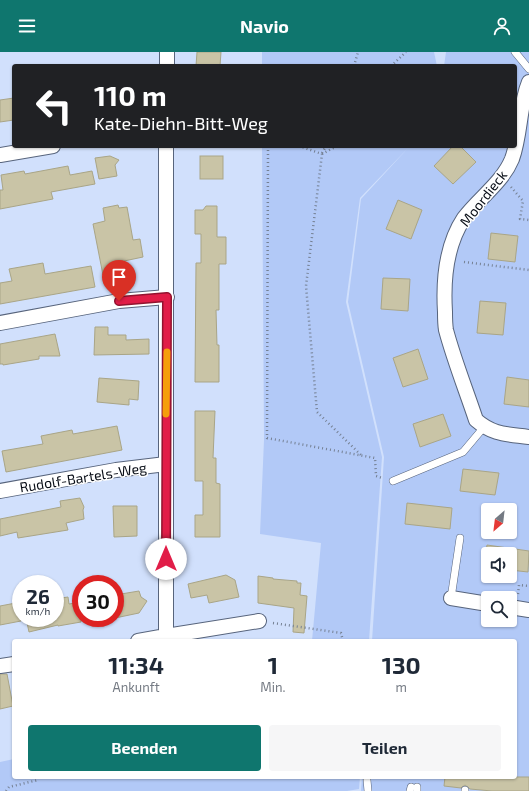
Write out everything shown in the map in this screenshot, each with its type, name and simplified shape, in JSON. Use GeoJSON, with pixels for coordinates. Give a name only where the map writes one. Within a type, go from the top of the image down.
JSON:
{"type":"FeatureCollection","features":[{"type":"Feature","properties":{"kind":"street"},"geometry":{"type":"LineString","coordinates":[[167,52],[167,64]]}},
{"type":"Feature","properties":{"kind":"street","name":"Moordieck"},"geometry":{"type":"LineString","coordinates":[[517,140],[525,93],[529,82]]}},
{"type":"Feature","properties":{"kind":"street"},"geometry":{"type":"LineString","coordinates":[[0,156],[42,148]]}},
{"type":"Feature","properties":{"kind":"street"},"geometry":{"type":"LineString","coordinates":[[166,148],[166,636]]}},
{"type":"Feature","properties":{"kind":"street","name":"Moordieck"},"geometry":{"type":"LineString","coordinates":[[484,427],[476,420],[446,329],[444,290],[448,258],[452,242],[460,226],[476,204],[505,173],[515,148]]}},
{"type":"Feature","properties":{"kind":"street"},"geometry":{"type":"LineString","coordinates":[[0,323],[119,301],[167,297]]}},
{"type":"Feature","properties":{"kind":"street"},"geometry":{"type":"LineString","coordinates":[[484,427],[495,432],[529,437]]}},
{"type":"Feature","properties":{"kind":"street","name":"Rudolf-Bartels-Weg"},"geometry":{"type":"LineString","coordinates":[[0,491],[116,470],[166,464]]}},
{"type":"Feature","properties":{"kind":"street"},"geometry":{"type":"LineString","coordinates":[[451,598],[481,603]]}},
{"type":"Feature","properties":{"kind":"street"},"geometry":{"type":"LineString","coordinates":[[517,608],[529,610]]}},
{"type":"Feature","properties":{"kind":"street"},"geometry":{"type":"LineString","coordinates":[[149,639],[259,621]]}},
{"type":"Feature","properties":{"kind":"street"},"geometry":{"type":"LineString","coordinates":[[0,666],[12,664]]}},
{"type":"Feature","properties":{"kind":"lane"},"geometry":{"type":"LineString","coordinates":[[515,52],[529,69]]}},
{"type":"Feature","properties":{"kind":"lane"},"geometry":{"type":"LineString","coordinates":[[393,481],[463,452],[484,427]]}},
{"type":"Feature","properties":{"kind":"lane"},"geometry":{"type":"LineString","coordinates":[[451,598],[460,538]]}},
{"type":"Feature","properties":{"kind":"lane"},"geometry":{"type":"LineString","coordinates":[[367,780],[368,791]]}},
{"type":"Feature","properties":{"kind":"path"},"geometry":{"type":"LineString","coordinates":[[355,64],[358,52]]}},
{"type":"Feature","properties":{"kind":"path"},"geometry":{"type":"LineString","coordinates":[[393,64],[406,52]]}},
{"type":"Feature","properties":{"kind":"path"},"geometry":{"type":"LineString","coordinates":[[268,148],[267,438],[375,458],[376,476],[393,481]]}},
{"type":"Feature","properties":{"kind":"path"},"geometry":{"type":"LineString","coordinates":[[305,148],[322,154],[334,148]]}},
{"type":"Feature","properties":{"kind":"path"},"geometry":{"type":"LineString","coordinates":[[325,148],[322,154],[306,286],[317,412],[362,456]]}},
{"type":"Feature","properties":{"kind":"path"},"geometry":{"type":"LineString","coordinates":[[499,179],[514,189],[523,201],[520,219],[529,220]]}},
{"type":"Feature","properties":{"kind":"path"},"geometry":{"type":"LineString","coordinates":[[464,262],[529,270]]}},
{"type":"Feature","properties":{"kind":"path"},"geometry":{"type":"LineString","coordinates":[[259,621],[341,633],[342,639]]}},
{"type":"Feature","properties":{"kind":"path"},"geometry":{"type":"LineString","coordinates":[[6,791],[9,787],[38,780]]}},
{"type":"Feature","properties":{"kind":"shaded area"},"geometry":{"type":"Polygon","coordinates":[[[262,52],[434,52],[437,64],[262,64],[262,52]]]}},
{"type":"Feature","properties":{"kind":"shaded area"},"geometry":{"type":"Polygon","coordinates":[[[446,52],[529,52],[529,791],[361,791],[362,779],[517,779],[517,639],[372,639],[384,457],[348,302],[361,199],[408,148],[517,148],[517,64],[444,64],[446,52]]]}},
{"type":"Feature","properties":{"kind":"shaded area"},"geometry":{"type":"Polygon","coordinates":[[[262,148],[408,148],[360,198],[346,302],[382,457],[369,639],[312,639],[321,543],[260,534],[264,440],[262,148]]]}},
{"type":"Feature","properties":{"kind":"shaded area"},"geometry":{"type":"Polygon","coordinates":[[[12,759],[12,779],[360,779],[359,789],[347,791],[0,791],[0,762],[12,759]]]}},
{"type":"Feature","properties":{"kind":"building"},"geometry":{"type":"Polygon","coordinates":[[[197,52],[221,52],[220,64],[196,64],[197,52]]]}},
{"type":"Feature","properties":{"kind":"building"},"geometry":{"type":"Polygon","coordinates":[[[12,98],[12,120],[0,122],[0,100],[12,98]]]}},
{"type":"Feature","properties":{"kind":"building"},"geometry":{"type":"Polygon","coordinates":[[[451,148],[462,148],[476,162],[453,184],[434,166],[451,148]]]}},
{"type":"Feature","properties":{"kind":"building"},"geometry":{"type":"Polygon","coordinates":[[[110,156],[119,160],[115,165],[117,176],[99,179],[95,158],[110,156]]]}},
{"type":"Feature","properties":{"kind":"building"},"geometry":{"type":"Polygon","coordinates":[[[200,156],[223,156],[223,179],[200,179],[200,156]]]}},
{"type":"Feature","properties":{"kind":"building"},"geometry":{"type":"Polygon","coordinates":[[[68,166],[70,175],[92,171],[95,184],[51,192],[53,199],[0,209],[0,190],[3,190],[1,175],[24,171],[25,174],[68,166]]]}},
{"type":"Feature","properties":{"kind":"building"},"geometry":{"type":"Polygon","coordinates":[[[398,200],[422,210],[411,239],[386,229],[398,200]]]}},
{"type":"Feature","properties":{"kind":"building"},"geometry":{"type":"Polygon","coordinates":[[[118,205],[119,208],[127,207],[133,240],[140,239],[143,257],[124,261],[126,271],[103,275],[93,224],[105,221],[103,208],[118,205]]]}},
{"type":"Feature","properties":{"kind":"building"},"geometry":{"type":"Polygon","coordinates":[[[206,206],[217,206],[217,237],[226,237],[226,264],[219,264],[219,310],[216,310],[217,345],[219,345],[219,382],[195,382],[196,263],[201,263],[201,234],[195,234],[195,210],[203,210],[206,206]]]}},
{"type":"Feature","properties":{"kind":"building"},"geometry":{"type":"Polygon","coordinates":[[[491,233],[518,236],[515,262],[488,259],[491,233]]]}},
{"type":"Feature","properties":{"kind":"building"},"geometry":{"type":"Polygon","coordinates":[[[43,263],[45,274],[91,266],[95,287],[0,304],[0,283],[12,281],[9,269],[43,263]]]}},
{"type":"Feature","properties":{"kind":"building"},"geometry":{"type":"Polygon","coordinates":[[[383,278],[410,279],[408,311],[381,309],[383,278]]]}},
{"type":"Feature","properties":{"kind":"building"},"geometry":{"type":"Polygon","coordinates":[[[480,301],[506,303],[503,335],[477,333],[480,301]]]}},
{"type":"Feature","properties":{"kind":"building"},"geometry":{"type":"Polygon","coordinates":[[[95,327],[108,327],[108,335],[126,335],[126,340],[149,339],[149,354],[94,355],[95,327]]]}},
{"type":"Feature","properties":{"kind":"building"},"geometry":{"type":"Polygon","coordinates":[[[55,334],[60,356],[39,356],[39,359],[3,365],[0,364],[0,344],[55,334]]]}},
{"type":"Feature","properties":{"kind":"building"},"geometry":{"type":"Polygon","coordinates":[[[418,349],[428,379],[403,387],[393,358],[418,349]]]}},
{"type":"Feature","properties":{"kind":"building"},"geometry":{"type":"Polygon","coordinates":[[[507,377],[529,380],[529,407],[504,404],[507,377]]]}},
{"type":"Feature","properties":{"kind":"building"},"geometry":{"type":"Polygon","coordinates":[[[99,378],[139,381],[138,400],[129,399],[129,405],[97,402],[99,378]]]}},
{"type":"Feature","properties":{"kind":"building"},"geometry":{"type":"Polygon","coordinates":[[[195,411],[215,411],[213,458],[216,458],[216,483],[220,484],[220,537],[195,537],[195,515],[203,515],[203,481],[195,481],[195,411]]]}},
{"type":"Feature","properties":{"kind":"building"},"geometry":{"type":"Polygon","coordinates":[[[443,414],[451,436],[420,447],[413,424],[443,414]]]}},
{"type":"Feature","properties":{"kind":"building"},"geometry":{"type":"Polygon","coordinates":[[[117,426],[122,450],[6,472],[2,451],[43,444],[41,436],[72,430],[73,434],[117,426]]]}},
{"type":"Feature","properties":{"kind":"building"},"geometry":{"type":"Polygon","coordinates":[[[463,469],[499,473],[495,495],[460,491],[463,469]]]}},
{"type":"Feature","properties":{"kind":"building"},"geometry":{"type":"Polygon","coordinates":[[[80,498],[84,507],[84,519],[66,523],[68,530],[18,538],[17,532],[0,536],[0,519],[61,507],[60,501],[80,498]]]}},
{"type":"Feature","properties":{"kind":"building"},"geometry":{"type":"Polygon","coordinates":[[[407,503],[452,508],[450,529],[405,524],[407,503]]]}},
{"type":"Feature","properties":{"kind":"building"},"geometry":{"type":"Polygon","coordinates":[[[113,506],[137,506],[137,536],[114,537],[113,506]]]}},
{"type":"Feature","properties":{"kind":"building"},"geometry":{"type":"Polygon","coordinates":[[[487,545],[501,547],[487,547],[487,545]]]}},
{"type":"Feature","properties":{"kind":"building"},"geometry":{"type":"Polygon","coordinates":[[[517,549],[529,551],[528,572],[517,571],[517,549]]]}},
{"type":"Feature","properties":{"kind":"building"},"geometry":{"type":"Polygon","coordinates":[[[226,575],[235,580],[239,597],[209,603],[207,595],[191,598],[188,584],[226,575]]]}},
{"type":"Feature","properties":{"kind":"building"},"geometry":{"type":"Polygon","coordinates":[[[258,576],[297,581],[297,583],[301,583],[300,595],[307,596],[304,633],[293,632],[294,608],[258,603],[258,576]]]}},
{"type":"Feature","properties":{"kind":"building"},"geometry":{"type":"Polygon","coordinates":[[[139,591],[141,597],[147,601],[139,613],[124,616],[124,594],[139,591]]]}},
{"type":"Feature","properties":{"kind":"building"},"geometry":{"type":"Polygon","coordinates":[[[68,597],[69,604],[72,604],[72,624],[64,625],[64,598],[68,597]]]}},
{"type":"Feature","properties":{"kind":"building"},"geometry":{"type":"Polygon","coordinates":[[[12,604],[12,623],[0,625],[0,606],[12,604]]]}},
{"type":"Feature","properties":{"kind":"building"},"geometry":{"type":"Polygon","coordinates":[[[28,627],[50,627],[29,632],[28,627]]]}},
{"type":"Feature","properties":{"kind":"building"},"geometry":{"type":"Polygon","coordinates":[[[0,674],[7,674],[12,706],[0,709],[0,674]]]}},
{"type":"Feature","properties":{"kind":"building"},"geometry":{"type":"Polygon","coordinates":[[[517,777],[529,777],[529,791],[492,791],[470,789],[465,785],[461,788],[444,786],[445,779],[517,779],[517,777]]]}},
{"type":"Feature","properties":{"kind":"slow traffic"},"geometry":{"type":"LineString","coordinates":[[166,414],[167,352]]}},
{"type":"Feature","properties":{"kind":"route"},"geometry":{"type":"LineString","coordinates":[[119,301],[167,297],[166,559]]}}]}
